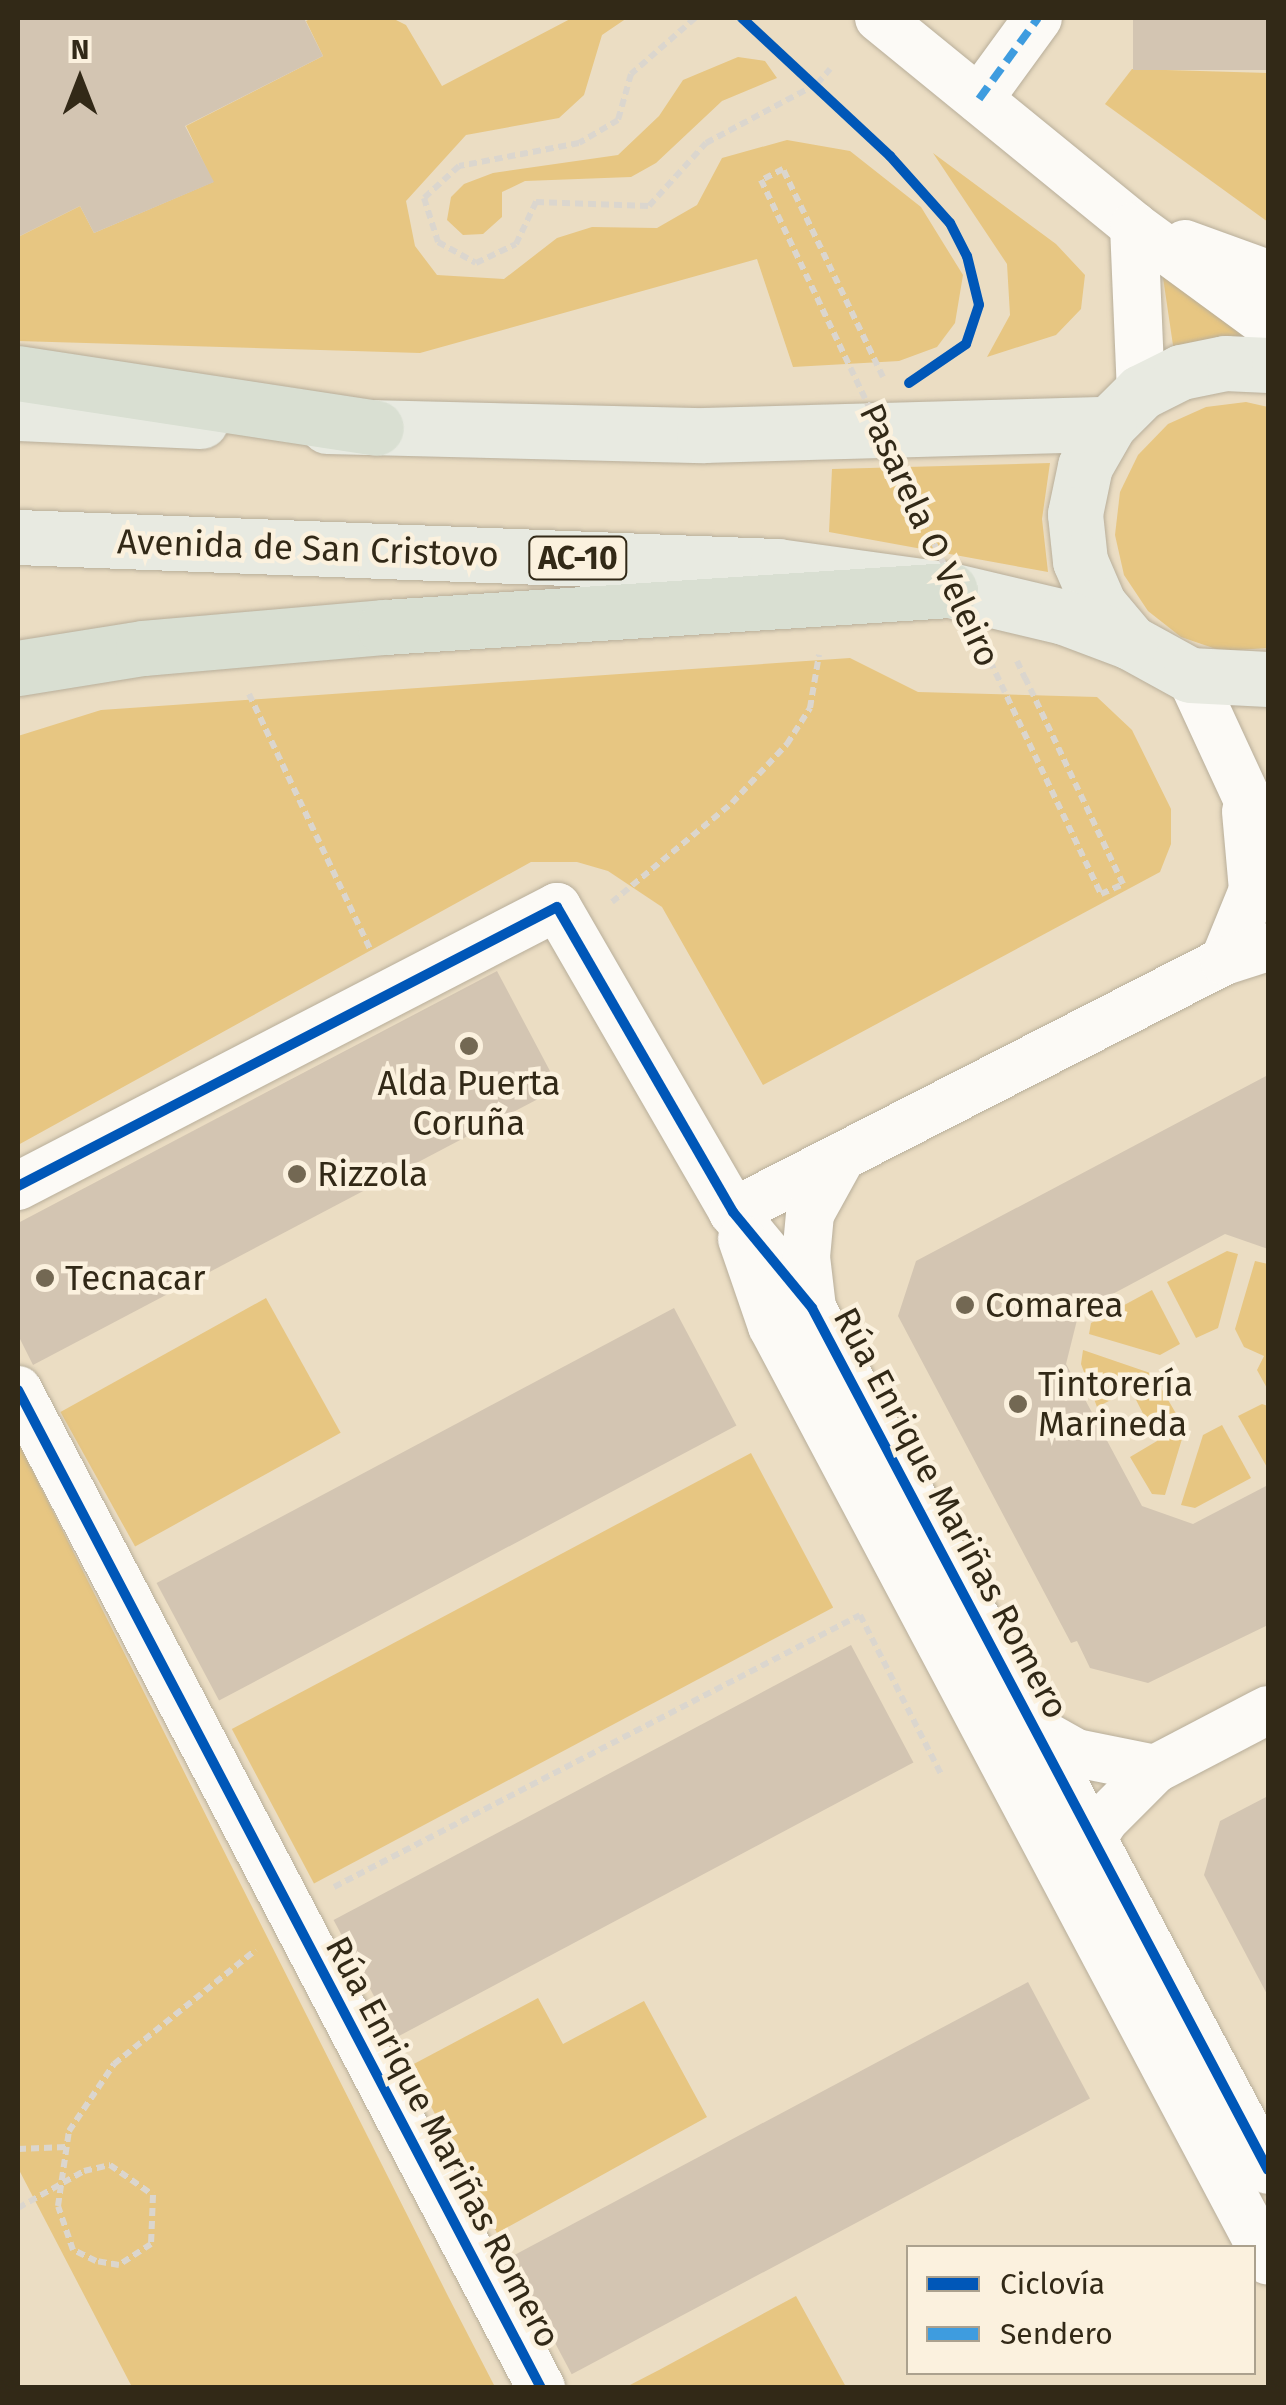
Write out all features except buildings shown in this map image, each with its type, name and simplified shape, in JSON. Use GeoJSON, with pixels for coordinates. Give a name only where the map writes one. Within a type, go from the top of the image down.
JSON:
{"type":"FeatureCollection","features":[{"type":"Feature","properties":{"kind":"highway"},"geometry":{"type":"LineString","coordinates":[[18,374],[376,428]]}},
{"type":"Feature","properties":{"kind":"highway"},"geometry":{"type":"LineString","coordinates":[[18,668],[143,648],[366,628],[950,590]]}},
{"type":"Feature","properties":{"kind":"main road"},"geometry":{"type":"LineString","coordinates":[[18,413],[704,436],[1125,408],[1210,366],[1268,366]]}},
{"type":"Feature","properties":{"kind":"main road","name":"AC-10"},"geometry":{"type":"LineString","coordinates":[[1125,408],[1085,466],[1077,530],[1080,561],[1099,606],[1130,642],[1190,675],[1268,679]]}},
{"type":"Feature","properties":{"kind":"main road","name":"Avenida de San Cristovo"},"geometry":{"type":"LineString","coordinates":[[18,537],[778,566],[950,590],[1064,616],[1130,642]]}},
{"type":"Feature","properties":{"kind":"street"},"geometry":{"type":"LineString","coordinates":[[879,18],[1134,226],[1268,324]]}},
{"type":"Feature","properties":{"kind":"street"},"geometry":{"type":"LineString","coordinates":[[979,99],[1038,18]]}},
{"type":"Feature","properties":{"kind":"street"},"geometry":{"type":"LineString","coordinates":[[1134,226],[1268,274]]}},
{"type":"Feature","properties":{"kind":"street"},"geometry":{"type":"LineString","coordinates":[[1125,408],[1134,226]]}},
{"type":"Feature","properties":{"kind":"street"},"geometry":{"type":"LineString","coordinates":[[1190,675],[1268,844]]}},
{"type":"Feature","properties":{"kind":"street"},"geometry":{"type":"LineString","coordinates":[[1245,798],[1253,890],[1246,966]]}},
{"type":"Feature","properties":{"kind":"street","name":"Rúa Enrique Mariñas Romero"},"geometry":{"type":"LineString","coordinates":[[18,1186],[557,907],[733,1212],[812,1308],[1268,2170]]}},
{"type":"Feature","properties":{"kind":"street"},"geometry":{"type":"LineString","coordinates":[[733,1212],[842,1156],[1246,966],[1268,947]]}},
{"type":"Feature","properties":{"kind":"street"},"geometry":{"type":"LineString","coordinates":[[812,1308],[806,1257],[810,1214],[842,1156]]}},
{"type":"Feature","properties":{"kind":"street","name":"Rúa Enrique Mariñas Romero"},"geometry":{"type":"LineString","coordinates":[[733,1212],[772,1326],[1268,2261]]}},
{"type":"Feature","properties":{"kind":"street","name":"Rúa Enrique Mariñas Romero"},"geometry":{"type":"LineString","coordinates":[[18,1390],[541,2388]]}},
{"type":"Feature","properties":{"kind":"street"},"geometry":{"type":"LineString","coordinates":[[1066,1881],[1093,1839],[1155,1770],[1268,1710]]}},
{"type":"Feature","properties":{"kind":"street"},"geometry":{"type":"LineString","coordinates":[[1035,1730],[1076,1753],[1155,1770]]}},
{"type":"Feature","properties":{"kind":"path"},"geometry":{"type":"LineString","coordinates":[[695,18],[631,74],[618,120],[580,143],[459,166],[424,198],[438,242],[476,264],[516,244],[536,202],[648,206],[706,143],[817,84],[830,68]]}},
{"type":"Feature","properties":{"kind":"path"},"geometry":{"type":"LineString","coordinates":[[804,73],[829,96]]}},
{"type":"Feature","properties":{"kind":"path"},"geometry":{"type":"LineString","coordinates":[[611,902],[732,803],[788,744],[810,708],[822,637]]}},
{"type":"Feature","properties":{"kind":"path"},"geometry":{"type":"LineString","coordinates":[[246,687],[376,961]]}},
{"type":"Feature","properties":{"kind":"path"},"geometry":{"type":"LineString","coordinates":[[319,1894],[860,1615],[942,1776]]}},
{"type":"Feature","properties":{"kind":"path"},"geometry":{"type":"LineString","coordinates":[[18,2208],[84,2171],[110,2165],[153,2195],[151,2244],[119,2265],[96,2261],[73,2250],[58,2206],[67,2147],[70,2131],[114,2064],[262,1946]]}},
{"type":"Feature","properties":{"kind":"path"},"geometry":{"type":"LineString","coordinates":[[18,2150],[67,2147]]}},
{"type":"Feature","properties":{"kind":"shaded area"},"geometry":{"type":"Polygon","coordinates":[[[392,18],[406,25],[442,86],[572,18],[627,18],[602,35],[584,95],[559,118],[466,135],[406,201],[415,246],[437,275],[504,279],[557,238],[592,227],[657,228],[697,205],[722,158],[787,140],[850,151],[921,207],[963,275],[955,323],[937,347],[899,361],[793,367],[757,259],[420,353],[18,341],[18,237],[80,206],[94,233],[213,182],[186,126],[323,56],[306,21],[392,18]]]}},
{"type":"Feature","properties":{"kind":"shaded area"},"geometry":{"type":"Polygon","coordinates":[[[738,57],[765,61],[777,78],[722,101],[656,163],[631,177],[525,181],[502,192],[502,217],[483,234],[463,235],[447,220],[451,197],[464,184],[493,173],[618,155],[659,116],[683,80],[738,57]]]}},
{"type":"Feature","properties":{"kind":"shaded area"},"geometry":{"type":"Polygon","coordinates":[[[1132,69],[1268,73],[1268,222],[1105,104],[1132,69]]]}},
{"type":"Feature","properties":{"kind":"shaded area"},"geometry":{"type":"Polygon","coordinates":[[[933,153],[1056,244],[1085,275],[1081,309],[1056,335],[987,357],[1010,315],[1007,264],[933,153]]]}},
{"type":"Feature","properties":{"kind":"shaded area"},"geometry":{"type":"Polygon","coordinates":[[[1161,264],[1254,337],[1174,352],[1161,264]]]}},
{"type":"Feature","properties":{"kind":"shaded area"},"geometry":{"type":"Polygon","coordinates":[[[1246,402],[1268,407],[1268,648],[1222,651],[1181,637],[1148,611],[1124,575],[1115,535],[1120,492],[1138,455],[1168,424],[1206,407],[1246,402]]]}},
{"type":"Feature","properties":{"kind":"shaded area"},"geometry":{"type":"Polygon","coordinates":[[[1050,463],[1042,519],[1048,572],[829,532],[832,469],[1050,463]]]}},
{"type":"Feature","properties":{"kind":"shaded area"},"geometry":{"type":"Polygon","coordinates":[[[850,658],[918,692],[1097,697],[1132,730],[1171,809],[1171,844],[1160,872],[763,1085],[662,907],[608,871],[577,862],[531,862],[18,1145],[18,736],[101,710],[850,658]]]}},
{"type":"Feature","properties":{"kind":"shaded area"},"geometry":{"type":"Polygon","coordinates":[[[1227,1251],[1238,1254],[1218,1328],[1196,1338],[1167,1282],[1227,1251]]]}},
{"type":"Feature","properties":{"kind":"shaded area"},"geometry":{"type":"Polygon","coordinates":[[[1255,1261],[1268,1264],[1268,1390],[1257,1370],[1264,1356],[1244,1347],[1235,1329],[1255,1261]]]}},
{"type":"Feature","properties":{"kind":"shaded area"},"geometry":{"type":"Polygon","coordinates":[[[1152,1290],[1180,1344],[1160,1355],[1089,1334],[1091,1323],[1152,1290]]]}},
{"type":"Feature","properties":{"kind":"shaded area"},"geometry":{"type":"Polygon","coordinates":[[[266,1298],[341,1433],[135,1547],[60,1412],[266,1298]]]}},
{"type":"Feature","properties":{"kind":"shaded area"},"geometry":{"type":"Polygon","coordinates":[[[1083,1350],[1153,1374],[1185,1429],[1165,1495],[1152,1494],[1130,1457],[1157,1441],[1131,1390],[1097,1407],[1081,1364],[1083,1350]]]}},
{"type":"Feature","properties":{"kind":"shaded area"},"geometry":{"type":"Polygon","coordinates":[[[1262,1404],[1268,1406],[1268,1469],[1238,1416],[1262,1404]]]}},
{"type":"Feature","properties":{"kind":"shaded area"},"geometry":{"type":"Polygon","coordinates":[[[1222,1425],[1251,1478],[1195,1508],[1181,1505],[1203,1435],[1222,1425]]]}},
{"type":"Feature","properties":{"kind":"shaded area"},"geometry":{"type":"Polygon","coordinates":[[[18,1442],[495,2387],[132,2387],[18,2168],[18,1442]]]}},
{"type":"Feature","properties":{"kind":"shaded area"},"geometry":{"type":"Polygon","coordinates":[[[751,1453],[833,1608],[314,1884],[232,1729],[751,1453]]]}},
{"type":"Feature","properties":{"kind":"shaded area"},"geometry":{"type":"Polygon","coordinates":[[[538,1998],[563,2044],[644,2001],[707,2117],[497,2233],[410,2066],[538,1998]]]}},
{"type":"Feature","properties":{"kind":"shaded area"},"geometry":{"type":"Polygon","coordinates":[[[796,2296],[846,2387],[626,2387],[659,2370],[796,2296]]]}},
{"type":"Feature","properties":{"kind":"marked path"},"geometry":{"type":"LineString","coordinates":[[979,99],[1038,18]]}},
{"type":"Feature","properties":{"kind":"cycle path"},"geometry":{"type":"LineString","coordinates":[[742,18],[890,156],[950,223],[967,256],[979,305],[966,344],[909,383]]}},
{"type":"Feature","properties":{"kind":"cycle path"},"geometry":{"type":"LineString","coordinates":[[18,1186],[557,907],[733,1212],[812,1308],[1268,2170]]}},
{"type":"Feature","properties":{"kind":"cycle path"},"geometry":{"type":"LineString","coordinates":[[18,1390],[541,2388]]}},
{"type":"Feature","properties":{"kind":"place","name":"Alda Puerta Coruña"},"geometry":{"type":"Point","coordinates":[469,1046]}},
{"type":"Feature","properties":{"kind":"place","name":"Rizzola"},"geometry":{"type":"Point","coordinates":[297,1174]}},
{"type":"Feature","properties":{"kind":"place","name":"Tecnacar"},"geometry":{"type":"Point","coordinates":[45,1278]}},
{"type":"Feature","properties":{"kind":"place","name":"Comarea"},"geometry":{"type":"Point","coordinates":[965,1305]}},
{"type":"Feature","properties":{"kind":"place","name":"Tintorería Marineda"},"geometry":{"type":"Point","coordinates":[1018,1404]}}]}
